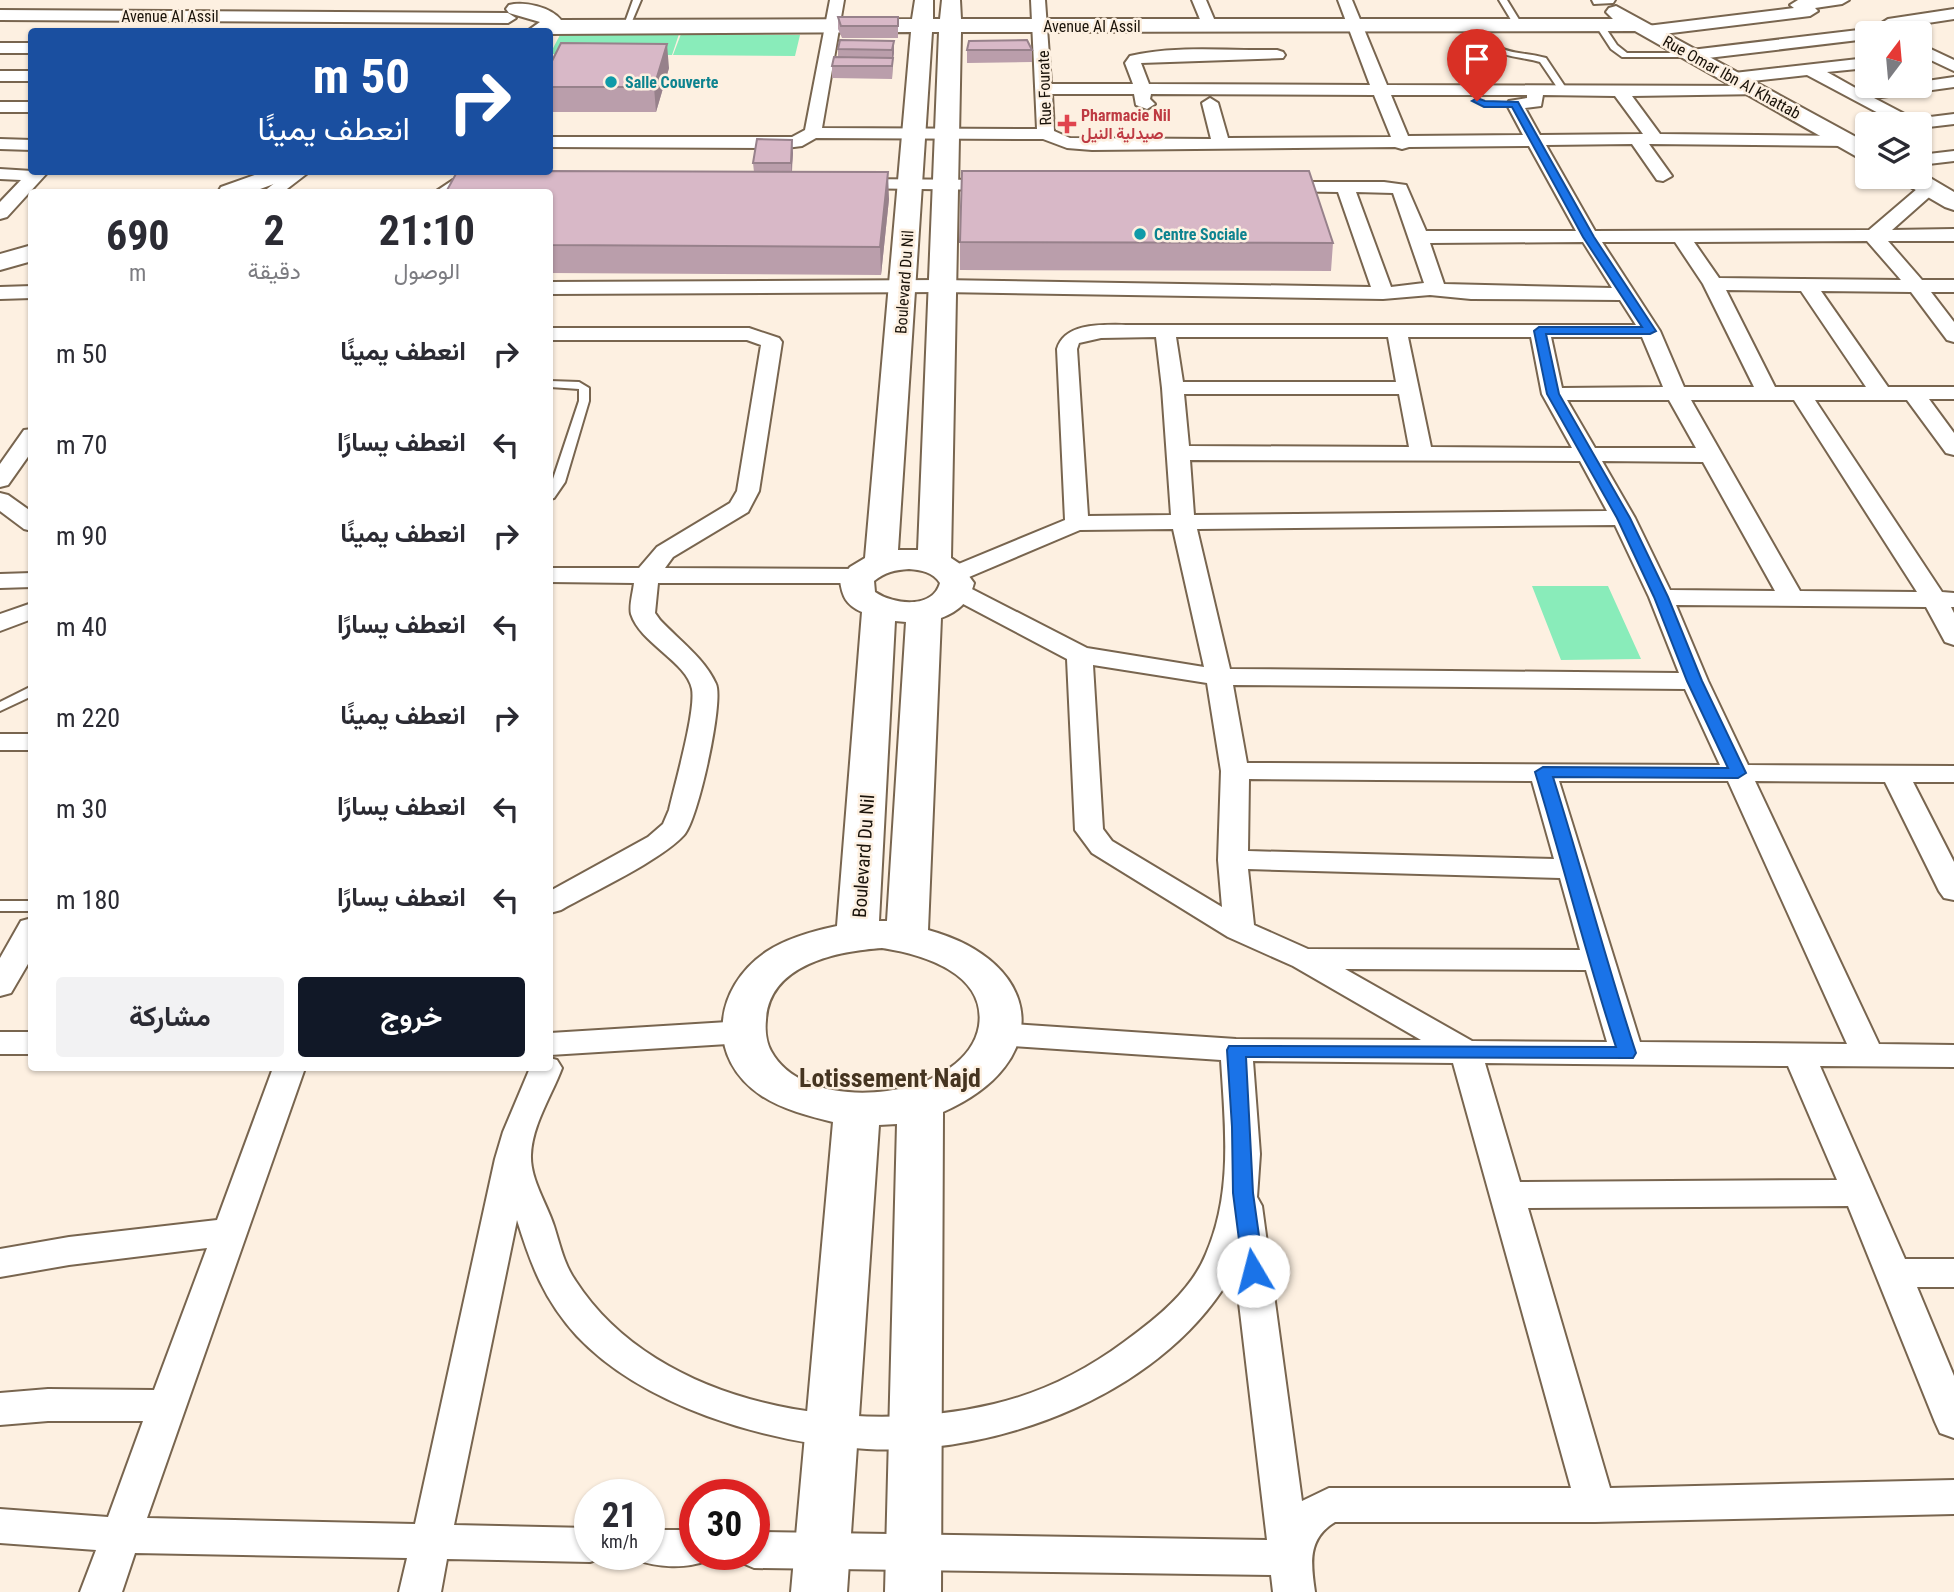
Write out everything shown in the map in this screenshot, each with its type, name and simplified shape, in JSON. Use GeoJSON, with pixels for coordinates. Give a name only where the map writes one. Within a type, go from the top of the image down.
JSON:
{"type":"FeatureCollection","features":[{"type":"Feature","properties":{"kind":"street"},"geometry":{"type":"LineString","coordinates":[[55,15],[70,0]]}},
{"type":"Feature","properties":{"kind":"street"},"geometry":{"type":"LineString","coordinates":[[142,28],[167,0]]}},
{"type":"Feature","properties":{"kind":"street"},"geometry":{"type":"LineString","coordinates":[[242,28],[265,0]]}},
{"type":"Feature","properties":{"kind":"street"},"geometry":{"type":"LineString","coordinates":[[419,17],[429,0]]}},
{"type":"Feature","properties":{"kind":"street"},"geometry":{"type":"LineString","coordinates":[[813,133],[837,0]]}},
{"type":"Feature","properties":{"kind":"street","name":"Rue Fourate"},"geometry":{"type":"LineString","coordinates":[[1038,0],[1046,134]]}},
{"type":"Feature","properties":{"kind":"street"},"geometry":{"type":"LineString","coordinates":[[1199,0],[1202,26],[1199,56]]}},
{"type":"Feature","properties":{"kind":"street"},"geometry":{"type":"LineString","coordinates":[[1345,0],[1402,144]]}},
{"type":"Feature","properties":{"kind":"street"},"geometry":{"type":"LineString","coordinates":[[1598,0],[1608,0]]}},
{"type":"Feature","properties":{"kind":"street","name":"Rue Omar Ibn Al Khattab"},"geometry":{"type":"LineString","coordinates":[[1598,0],[1641,28],[1855,146]]}},
{"type":"Feature","properties":{"kind":"street"},"geometry":{"type":"LineString","coordinates":[[1641,28],[1810,12],[1842,0]]}},
{"type":"Feature","properties":{"kind":"street"},"geometry":{"type":"LineString","coordinates":[[1921,6],[1947,15]]}},
{"type":"Feature","properties":{"kind":"street"},"geometry":{"type":"LineString","coordinates":[[1810,12],[1854,35]]}},
{"type":"Feature","properties":{"kind":"street","name":"Avenue Al Assil"},"geometry":{"type":"LineString","coordinates":[[3,18],[55,15],[419,17],[540,13],[551,20],[544,28]]}},
{"type":"Feature","properties":{"kind":"street","name":"Avenue Al Assil"},"geometry":{"type":"LineString","coordinates":[[553,29],[832,26],[923,13],[951,13],[1040,26],[1641,28]]}},
{"type":"Feature","properties":{"kind":"street","name":"Boulevard Du Nil"},"geometry":{"type":"LineString","coordinates":[[871,569],[903,287],[923,13]]}},
{"type":"Feature","properties":{"kind":"street","name":"Boulevard Du Nil"},"geometry":{"type":"LineString","coordinates":[[948,576],[941,286],[951,13]]}},
{"type":"Feature","properties":{"kind":"street"},"geometry":{"type":"LineString","coordinates":[[1908,21],[1947,15]]}},
{"type":"Feature","properties":{"kind":"street"},"geometry":{"type":"LineString","coordinates":[[1145,26],[1149,56]]}},
{"type":"Feature","properties":{"kind":"street"},"geometry":{"type":"LineString","coordinates":[[1691,55],[1854,35]]}},
{"type":"Feature","properties":{"kind":"street"},"geometry":{"type":"LineString","coordinates":[[0,48],[28,48]]}},
{"type":"Feature","properties":{"kind":"street"},"geometry":{"type":"LineString","coordinates":[[1932,53],[1954,52]]}},
{"type":"Feature","properties":{"kind":"street"},"geometry":{"type":"LineString","coordinates":[[1277,55],[1149,56],[1136,59],[1133,63],[1143,90],[1144,103],[1280,104],[1285,101],[1282,90]]}},
{"type":"Feature","properties":{"kind":"street"},"geometry":{"type":"LineString","coordinates":[[1932,57],[1954,66]]}},
{"type":"Feature","properties":{"kind":"street"},"geometry":{"type":"LineString","coordinates":[[1734,78],[1855,64]]}},
{"type":"Feature","properties":{"kind":"street"},"geometry":{"type":"LineString","coordinates":[[1810,70],[1855,93]]}},
{"type":"Feature","properties":{"kind":"street"},"geometry":{"type":"LineString","coordinates":[[0,76],[28,76]]}},
{"type":"Feature","properties":{"kind":"street"},"geometry":{"type":"LineString","coordinates":[[1932,85],[1954,82]]}},
{"type":"Feature","properties":{"kind":"street"},"geometry":{"type":"LineString","coordinates":[[1045,89],[1757,91]]}},
{"type":"Feature","properties":{"kind":"street"},"geometry":{"type":"LineString","coordinates":[[1473,91],[1477,101],[1484,104],[1535,102],[1535,91]]}},
{"type":"Feature","properties":{"kind":"street"},"geometry":{"type":"LineString","coordinates":[[1621,92],[1663,176]]}},
{"type":"Feature","properties":{"kind":"street"},"geometry":{"type":"LineString","coordinates":[[1864,98],[1890,112]]}},
{"type":"Feature","properties":{"kind":"street"},"geometry":{"type":"LineString","coordinates":[[1210,103],[1221,145]]}},
{"type":"Feature","properties":{"kind":"street"},"geometry":{"type":"LineString","coordinates":[[1515,104],[1589,237],[1650,331],[1677,395],[1792,599]]}},
{"type":"Feature","properties":{"kind":"street"},"geometry":{"type":"LineString","coordinates":[[0,107],[28,107]]}},
{"type":"Feature","properties":{"kind":"street"},"geometry":{"type":"LineString","coordinates":[[1932,122],[1954,119]]}},
{"type":"Feature","properties":{"kind":"street"},"geometry":{"type":"LineString","coordinates":[[553,142],[786,143],[813,133],[1046,134],[1067,143],[1092,145],[1841,138],[1855,134]]}},
{"type":"Feature","properties":{"kind":"street"},"geometry":{"type":"LineString","coordinates":[[0,144],[28,145]]}},
{"type":"Feature","properties":{"kind":"street"},"geometry":{"type":"LineString","coordinates":[[1932,159],[1954,156]]}},
{"type":"Feature","properties":{"kind":"street"},"geometry":{"type":"LineString","coordinates":[[0,174],[28,173]]}},
{"type":"Feature","properties":{"kind":"street"},"geometry":{"type":"LineString","coordinates":[[0,213],[36,175]]}},
{"type":"Feature","properties":{"kind":"street"},"geometry":{"type":"LineString","coordinates":[[238,189],[276,175]]}},
{"type":"Feature","properties":{"kind":"street"},"geometry":{"type":"LineString","coordinates":[[276,189],[296,175]]}},
{"type":"Feature","properties":{"kind":"street"},"geometry":{"type":"LineString","coordinates":[[449,189],[458,184],[509,183]]}},
{"type":"Feature","properties":{"kind":"street"},"geometry":{"type":"LineString","coordinates":[[828,184],[1014,185]]}},
{"type":"Feature","properties":{"kind":"street"},"geometry":{"type":"LineString","coordinates":[[1262,187],[1400,189],[1434,285],[1430,289]]}},
{"type":"Feature","properties":{"kind":"street"},"geometry":{"type":"LineString","coordinates":[[1345,187],[1383,293]]}},
{"type":"Feature","properties":{"kind":"street"},"geometry":{"type":"LineString","coordinates":[[1873,236],[1914,189]]}},
{"type":"Feature","properties":{"kind":"street"},"geometry":{"type":"LineString","coordinates":[[1932,189],[1954,202]]}},
{"type":"Feature","properties":{"kind":"street"},"geometry":{"type":"LineString","coordinates":[[1419,237],[1954,235]]}},
{"type":"Feature","properties":{"kind":"street"},"geometry":{"type":"LineString","coordinates":[[1873,236],[1917,286],[1954,336]]}},
{"type":"Feature","properties":{"kind":"street"},"geometry":{"type":"LineString","coordinates":[[1681,237],[1713,284],[1768,394]]}},
{"type":"Feature","properties":{"kind":"street"},"geometry":{"type":"LineString","coordinates":[[0,261],[28,254]]}},
{"type":"Feature","properties":{"kind":"street"},"geometry":{"type":"LineString","coordinates":[[1713,284],[1954,286]]}},
{"type":"Feature","properties":{"kind":"street"},"geometry":{"type":"LineString","coordinates":[[1807,285],[1882,394]]}},
{"type":"Feature","properties":{"kind":"street"},"geometry":{"type":"LineString","coordinates":[[553,288],[941,286],[1383,293],[1430,289],[1471,293],[1626,294]]}},
{"type":"Feature","properties":{"kind":"street"},"geometry":{"type":"LineString","coordinates":[[3,297],[28,293]]}},
{"type":"Feature","properties":{"kind":"street"},"geometry":{"type":"LineString","coordinates":[[1165,331],[1173,388],[1183,521],[1219,677],[1235,771],[1233,860],[1239,930]]}},
{"type":"Feature","properties":{"kind":"street"},"geometry":{"type":"LineString","coordinates":[[1397,331],[1422,454]]}},
{"type":"Feature","properties":{"kind":"street"},"geometry":{"type":"LineString","coordinates":[[1539,331],[1553,394],[1623,518],[1661,597],[1695,681],[1868,1055]]}},
{"type":"Feature","properties":{"kind":"street"},"geometry":{"type":"LineString","coordinates":[[1077,523],[1067,349],[1070,340],[1087,333],[1650,331]]}},
{"type":"Feature","properties":{"kind":"street"},"geometry":{"type":"LineString","coordinates":[[553,334],[749,334],[772,342],[748,491],[740,507],[665,552],[647,573],[643,613],[649,624],[697,673],[705,688],[704,710],[683,810],[675,828],[657,843],[553,901]]}},
{"type":"Feature","properties":{"kind":"street"},"geometry":{"type":"LineString","coordinates":[[1173,388],[1407,388]]}},
{"type":"Feature","properties":{"kind":"street"},"geometry":{"type":"LineString","coordinates":[[1913,393],[1954,448]]}},
{"type":"Feature","properties":{"kind":"street"},"geometry":{"type":"LineString","coordinates":[[1553,394],[1954,393]]}},
{"type":"Feature","properties":{"kind":"street"},"geometry":{"type":"LineString","coordinates":[[1801,394],[1944,600],[1954,637]]}},
{"type":"Feature","properties":{"kind":"street"},"geometry":{"type":"LineString","coordinates":[[0,480],[28,441]]}},
{"type":"Feature","properties":{"kind":"street"},"geometry":{"type":"LineString","coordinates":[[1177,453],[1711,455]]}},
{"type":"Feature","properties":{"kind":"street"},"geometry":{"type":"LineString","coordinates":[[0,500],[28,521]]}},
{"type":"Feature","properties":{"kind":"street"},"geometry":{"type":"LineString","coordinates":[[948,576],[1077,523],[1623,518]]}},
{"type":"Feature","properties":{"kind":"street"},"geometry":{"type":"LineString","coordinates":[[553,575],[871,569],[909,559],[948,576],[1080,655],[1219,677],[1695,681]]}},
{"type":"Feature","properties":{"kind":"street"},"geometry":{"type":"LineString","coordinates":[[871,569],[856,588],[859,596],[879,609],[905,613],[924,611],[947,601],[948,576]]}},
{"type":"Feature","properties":{"kind":"street"},"geometry":{"type":"LineString","coordinates":[[0,581],[28,580]]}},
{"type":"Feature","properties":{"kind":"street"},"geometry":{"type":"LineString","coordinates":[[1661,597],[1944,600]]}},
{"type":"Feature","properties":{"kind":"street","name":"Boulevard Du Nil"},"geometry":{"type":"LineString","coordinates":[[858,936],[879,609]]}},
{"type":"Feature","properties":{"kind":"street"},"geometry":{"type":"LineString","coordinates":[[907,937],[924,611]]}},
{"type":"Feature","properties":{"kind":"street"},"geometry":{"type":"LineString","coordinates":[[0,622],[28,612]]}},
{"type":"Feature","properties":{"kind":"street"},"geometry":{"type":"LineString","coordinates":[[1080,655],[1088,830],[1101,847],[1239,930],[1304,959],[1466,1052],[1595,1505]]}},
{"type":"Feature","properties":{"kind":"street"},"geometry":{"type":"LineString","coordinates":[[0,742],[28,742]]}},
{"type":"Feature","properties":{"kind":"street"},"geometry":{"type":"LineString","coordinates":[[1235,771],[1954,774]]}},
{"type":"Feature","properties":{"kind":"street"},"geometry":{"type":"LineString","coordinates":[[1543,772],[1597,960],[1627,1053]]}},
{"type":"Feature","properties":{"kind":"street"},"geometry":{"type":"LineString","coordinates":[[1895,774],[1954,891]]}},
{"type":"Feature","properties":{"kind":"street"},"geometry":{"type":"LineString","coordinates":[[1233,860],[1573,869]]}},
{"type":"Feature","properties":{"kind":"street"},"geometry":{"type":"LineString","coordinates":[[0,986],[28,935]]}},
{"type":"Feature","properties":{"kind":"street"},"geometry":{"type":"LineString","coordinates":[[858,936],[907,937],[939,946],[978,969],[1001,1006],[999,1034],[990,1054],[969,1077],[955,1088],[920,1102],[889,1108],[857,1109],[818,1103],[771,1080],[751,1057],[744,1032],[746,1006],[752,993],[769,972],[780,962],[808,948],[858,936]]}},
{"type":"Feature","properties":{"kind":"street"},"geometry":{"type":"LineString","coordinates":[[1304,959],[1597,960]]}},
{"type":"Feature","properties":{"kind":"street"},"geometry":{"type":"LineString","coordinates":[[553,1045],[744,1032]]}},
{"type":"Feature","properties":{"kind":"street"},"geometry":{"type":"LineString","coordinates":[[999,1034],[1236,1050],[1954,1056]]}},
{"type":"Feature","properties":{"kind":"street"},"geometry":{"type":"LineString","coordinates":[[0,1043],[28,1043]]}},
{"type":"Feature","properties":{"kind":"street"},"geometry":{"type":"LineString","coordinates":[[1236,1050],[1242,1127],[1243,1193],[1292,1575],[1310,1592]]}},
{"type":"Feature","properties":{"kind":"street"},"geometry":{"type":"LineString","coordinates":[[1799,1055],[1894,1273],[1954,1422]]}},
{"type":"Feature","properties":{"kind":"street"},"geometry":{"type":"LineString","coordinates":[[101,1592],[288,1071]]}},
{"type":"Feature","properties":{"kind":"street"},"geometry":{"type":"LineString","coordinates":[[420,1592],[513,1156],[545,1071]]}},
{"type":"Feature","properties":{"kind":"street"},"geometry":{"type":"LineString","coordinates":[[913,1572],[920,1102]]}},
{"type":"Feature","properties":{"kind":"street"},"geometry":{"type":"LineString","coordinates":[[820,1572],[857,1109]]}},
{"type":"Feature","properties":{"kind":"street"},"geometry":{"type":"LineString","coordinates":[[513,1156],[551,1272],[577,1311],[612,1348],[666,1382],[707,1401],[777,1423],[831,1433],[913,1432],[976,1423],[1022,1412],[1083,1388],[1129,1361],[1184,1314],[1214,1276],[1234,1228],[1243,1193]]}},
{"type":"Feature","properties":{"kind":"street"},"geometry":{"type":"LineString","coordinates":[[1508,1195],[1860,1193]]}},
{"type":"Feature","properties":{"kind":"street"},"geometry":{"type":"LineString","coordinates":[[0,1263],[69,1251],[229,1232]]}},
{"type":"Feature","properties":{"kind":"street"},"geometry":{"type":"LineString","coordinates":[[1894,1273],[1954,1273]]}},
{"type":"Feature","properties":{"kind":"street"},"geometry":{"type":"LineString","coordinates":[[0,1409],[48,1405],[169,1406]]}},
{"type":"Feature","properties":{"kind":"street"},"geometry":{"type":"LineString","coordinates":[[1292,1575],[1307,1518],[1329,1505],[1595,1505],[1954,1497]]}},
{"type":"Feature","properties":{"kind":"street"},"geometry":{"type":"LineString","coordinates":[[0,1526],[122,1535],[574,1544]]}},
{"type":"Feature","properties":{"kind":"street"},"geometry":{"type":"LineString","coordinates":[[770,1555],[820,1572],[1292,1575]]}},
{"type":"Feature","properties":{"kind":"lane"},"geometry":{"type":"LineString","coordinates":[[626,26],[637,0]]}},
{"type":"Feature","properties":{"kind":"lane"},"geometry":{"type":"LineString","coordinates":[[1503,0],[1519,26]]}},
{"type":"Feature","properties":{"kind":"lane"},"geometry":{"type":"LineString","coordinates":[[1477,26],[1486,44],[1496,51],[1543,60],[1564,92]]}},
{"type":"Feature","properties":{"kind":"lane"},"geometry":{"type":"LineString","coordinates":[[1600,26],[1614,47],[1625,55],[1691,55]]}},
{"type":"Feature","properties":{"kind":"lane"},"geometry":{"type":"LineString","coordinates":[[553,384],[579,385],[584,388],[584,401],[559,482],[553,491]]}},
{"type":"Feature","properties":{"kind":"lane"},"geometry":{"type":"LineString","coordinates":[[0,706],[28,692]]}},
{"type":"Feature","properties":{"kind":"lane"},"geometry":{"type":"LineString","coordinates":[[0,906],[28,906]]}},
{"type":"Feature","properties":{"kind":"green space"},"geometry":{"type":"Polygon","coordinates":[[[561,33],[679,34],[672,55],[553,54],[561,33]]]}},
{"type":"Feature","properties":{"kind":"green space"},"geometry":{"type":"Polygon","coordinates":[[[681,34],[800,35],[795,56],[673,55],[681,34]]]}},
{"type":"Feature","properties":{"kind":"green space"},"geometry":{"type":"Polygon","coordinates":[[[1532,586],[1608,586],[1641,659],[1561,660],[1532,586]]]}},
{"type":"Feature","properties":{"kind":"building"},"geometry":{"type":"Polygon","coordinates":[[[838,17],[898,17],[898,26],[841,26],[838,17]]]}},
{"type":"Feature","properties":{"kind":"building"},"geometry":{"type":"Polygon","coordinates":[[[840,40],[894,41],[892,50],[838,49],[840,40]]]}},
{"type":"Feature","properties":{"kind":"building"},"geometry":{"type":"Polygon","coordinates":[[[1027,40],[1032,50],[967,50],[969,41],[1027,40]]]}},
{"type":"Feature","properties":{"kind":"building"},"geometry":{"type":"Polygon","coordinates":[[[561,43],[667,44],[654,87],[553,87],[553,59],[561,43]]]}},
{"type":"Feature","properties":{"kind":"building"},"geometry":{"type":"Polygon","coordinates":[[[834,57],[893,58],[892,66],[832,66],[834,57]]]}},
{"type":"Feature","properties":{"kind":"building"},"geometry":{"type":"Polygon","coordinates":[[[757,139],[792,140],[791,163],[753,163],[757,139]]]}},
{"type":"Feature","properties":{"kind":"building"},"geometry":{"type":"Polygon","coordinates":[[[553,171],[888,172],[880,247],[553,245],[553,189],[448,189],[455,175],[553,175],[553,171]]]}},
{"type":"Feature","properties":{"kind":"building","name":"Centre Sociale"},"geometry":{"type":"Polygon","coordinates":[[[962,171],[1309,171],[1333,243],[960,242],[962,171]]]}},
{"type":"Feature","properties":{"kind":"place","name":"Salle Couverte"},"geometry":{"type":"Point","coordinates":[611,82]}},
{"type":"Feature","properties":{"kind":"place","name":"Pharmacie Nil صيدلية النيل"},"geometry":{"type":"Point","coordinates":[1067,124]}},
{"type":"Feature","properties":{"kind":"place","name":"Centre Sociale"},"geometry":{"type":"Point","coordinates":[1140,234]}},
{"type":"Feature","properties":{"kind":"district","name":"Lotissement Najd"},"geometry":{"type":"Point","coordinates":[890,1078]}},
{"type":"Feature","properties":{"kind":"route"},"geometry":{"type":"LineString","coordinates":[[1253,1271],[1243,1193],[1242,1127],[1236,1050],[1627,1053],[1597,960],[1543,772],[1738,773],[1695,681],[1661,597],[1623,518],[1553,394],[1539,331],[1650,331],[1589,237],[1515,104],[1484,104],[1477,101]]}}]}
